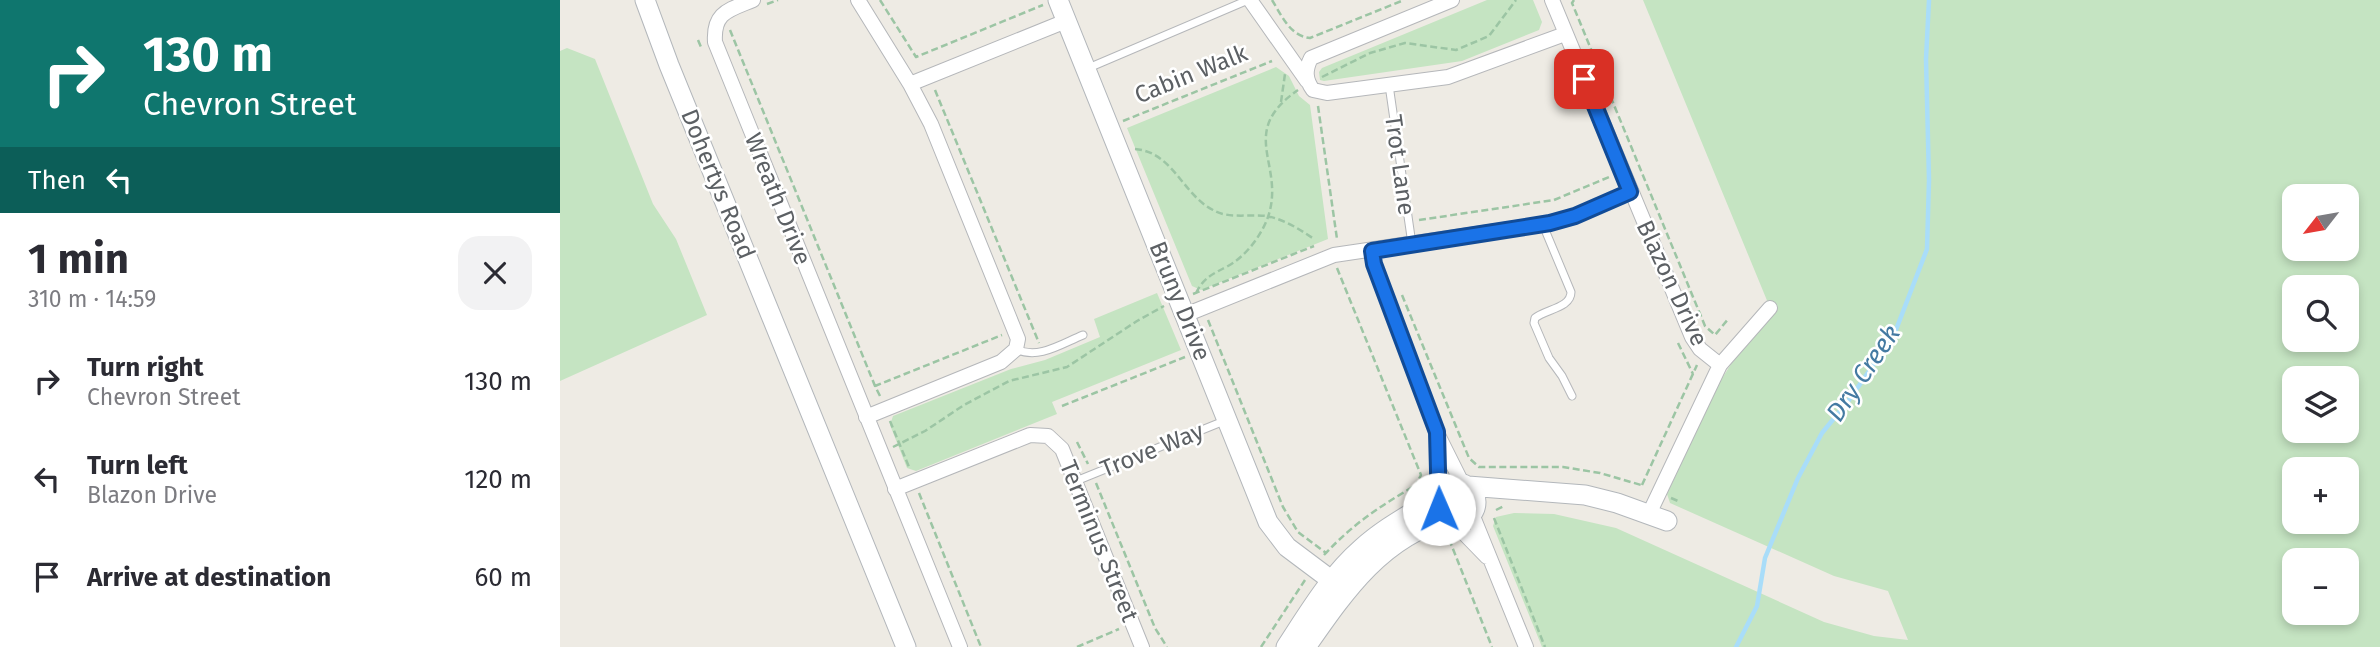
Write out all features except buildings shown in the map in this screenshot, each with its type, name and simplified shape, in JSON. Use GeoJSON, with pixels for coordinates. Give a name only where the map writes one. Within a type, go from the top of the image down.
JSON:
{"type":"FeatureCollection","features":[{"type":"Feature","properties":{"kind":"street","name":"Dohertys Road"},"geometry":{"type":"LineString","coordinates":[[645,0],[906,647]]}},
{"type":"Feature","properties":{"kind":"street"},"geometry":{"type":"LineString","coordinates":[[858,0],[910,84],[931,124],[1018,340],[1016,349],[1001,362],[866,417]]}},
{"type":"Feature","properties":{"kind":"street"},"geometry":{"type":"LineString","coordinates":[[1249,0],[1280,46],[1308,73]]}},
{"type":"Feature","properties":{"kind":"street"},"geometry":{"type":"LineString","coordinates":[[1308,73],[1452,0]]}},
{"type":"Feature","properties":{"kind":"street","name":"Blazon Drive"},"geometry":{"type":"LineString","coordinates":[[1552,0],[1692,337],[1703,352],[1720,365]]}},
{"type":"Feature","properties":{"kind":"street","name":"Wreath Drive"},"geometry":{"type":"LineString","coordinates":[[760,2],[727,10],[719,16],[714,32],[715,42],[960,647]]}},
{"type":"Feature","properties":{"kind":"street","name":"Bruny Drive"},"geometry":{"type":"LineString","coordinates":[[1052,2],[1066,21],[1120,154],[1187,302],[1227,419],[1268,522],[1295,555],[1331,580]]}},
{"type":"Feature","properties":{"kind":"street"},"geometry":{"type":"LineString","coordinates":[[910,84],[1066,21]]}},
{"type":"Feature","properties":{"kind":"street"},"geometry":{"type":"LineString","coordinates":[[1280,46],[1293,54],[1308,73],[1313,90],[1326,93],[1459,74],[1565,34]]}},
{"type":"Feature","properties":{"kind":"street"},"geometry":{"type":"LineString","coordinates":[[1187,302],[1206,306],[1334,255],[1543,224],[1575,216],[1630,192]]}},
{"type":"Feature","properties":{"kind":"street"},"geometry":{"type":"LineString","coordinates":[[1372,251],[1374,264],[1437,432],[1465,485],[1477,500],[1474,513],[1488,558],[1526,647]]}},
{"type":"Feature","properties":{"kind":"street"},"geometry":{"type":"LineString","coordinates":[[1286,647],[1331,580],[1362,547],[1386,528],[1440,495],[1450,484],[1585,495],[1658,518],[1660,492],[1720,365],[1769,308]]}},
{"type":"Feature","properties":{"kind":"street","name":"Dohertys Road"},"geometry":{"type":"LineString","coordinates":[[793,366],[891,647]]}},
{"type":"Feature","properties":{"kind":"street"},"geometry":{"type":"LineString","coordinates":[[1437,432],[1439,509],[1449,526],[1488,558]]}},
{"type":"Feature","properties":{"kind":"street","name":"Terminus Street"},"geometry":{"type":"LineString","coordinates":[[895,489],[1030,435],[1048,436],[1062,449],[1076,481],[1139,646]]}},
{"type":"Feature","properties":{"kind":"street"},"geometry":{"type":"LineString","coordinates":[[1306,647],[1346,591],[1379,556],[1415,532],[1463,521],[1490,502],[1523,492]]}},
{"type":"Feature","properties":{"kind":"lane"},"geometry":{"type":"LineString","coordinates":[[1085,69],[1249,0]]}},
{"type":"Feature","properties":{"kind":"lane","name":"Trot Lane"},"geometry":{"type":"LineString","coordinates":[[1389,85],[1412,245]]}},
{"type":"Feature","properties":{"kind":"lane"},"geometry":{"type":"LineString","coordinates":[[1543,224],[1571,292],[1571,298],[1540,314],[1534,323],[1549,358],[1572,396]]}},
{"type":"Feature","properties":{"kind":"lane"},"geometry":{"type":"LineString","coordinates":[[1016,349],[1030,355],[1083,335]]}},
{"type":"Feature","properties":{"kind":"lane","name":"Trove Way"},"geometry":{"type":"LineString","coordinates":[[1076,481],[1227,419]]}},
{"type":"Feature","properties":{"kind":"path"},"geometry":{"type":"LineString","coordinates":[[760,2],[778,0]]}},
{"type":"Feature","properties":{"kind":"path"},"geometry":{"type":"LineString","coordinates":[[880,0],[916,57],[1052,2]]}},
{"type":"Feature","properties":{"kind":"path"},"geometry":{"type":"LineString","coordinates":[[1272,0],[1291,30],[1300,37],[1310,38],[1404,0]]}},
{"type":"Feature","properties":{"kind":"path"},"geometry":{"type":"LineString","coordinates":[[1187,302],[1208,276],[1244,254],[1259,237],[1268,216],[1273,193],[1264,138],[1268,124],[1280,105],[1308,73],[1405,43],[1456,50],[1489,36],[1516,0]]}},
{"type":"Feature","properties":{"kind":"path"},"geometry":{"type":"LineString","coordinates":[[1574,0],[1572,4],[1704,326],[1714,335]]}},
{"type":"Feature","properties":{"kind":"path"},"geometry":{"type":"LineString","coordinates":[[729,28],[875,386]]}},
{"type":"Feature","properties":{"kind":"path","name":"Cabin Walk"},"geometry":{"type":"LineString","coordinates":[[1123,121],[1272,61]]}},
{"type":"Feature","properties":{"kind":"path"},"geometry":{"type":"LineString","coordinates":[[1280,105],[1286,72]]}},
{"type":"Feature","properties":{"kind":"path"},"geometry":{"type":"LineString","coordinates":[[933,84],[1042,351]]}},
{"type":"Feature","properties":{"kind":"path"},"geometry":{"type":"LineString","coordinates":[[1318,106],[1337,239]]}},
{"type":"Feature","properties":{"kind":"path"},"geometry":{"type":"LineString","coordinates":[[1120,154],[1135,149],[1158,155],[1204,204],[1214,211],[1224,215],[1268,216],[1293,226],[1314,239]]}},
{"type":"Feature","properties":{"kind":"path"},"geometry":{"type":"LineString","coordinates":[[1409,222],[1554,200],[1609,177]]}},
{"type":"Feature","properties":{"kind":"path"},"geometry":{"type":"LineString","coordinates":[[880,452],[925,431],[964,405],[1009,381],[1067,366],[1137,321],[1319,244]]}},
{"type":"Feature","properties":{"kind":"path"},"geometry":{"type":"LineString","coordinates":[[1325,258],[1327,266],[1336,265],[1421,475],[1416,485]]}},
{"type":"Feature","properties":{"kind":"path"},"geometry":{"type":"LineString","coordinates":[[1401,292],[1469,458],[1479,467],[1563,467],[1600,473],[1641,485],[1678,501]]}},
{"type":"Feature","properties":{"kind":"path"},"geometry":{"type":"LineString","coordinates":[[1206,306],[1211,313],[1207,321],[1283,507],[1298,532],[1326,553]]}},
{"type":"Feature","properties":{"kind":"path"},"geometry":{"type":"LineString","coordinates":[[1641,485],[1703,352],[1729,318]]}},
{"type":"Feature","properties":{"kind":"path"},"geometry":{"type":"LineString","coordinates":[[1062,407],[1185,357]]}},
{"type":"Feature","properties":{"kind":"path"},"geometry":{"type":"LineString","coordinates":[[1077,442],[1093,474],[1155,628],[1167,647]]}},
{"type":"Feature","properties":{"kind":"path"},"geometry":{"type":"LineString","coordinates":[[1496,509],[1505,505]]}},
{"type":"Feature","properties":{"kind":"path"},"geometry":{"type":"LineString","coordinates":[[1494,518],[1545,647]]}},
{"type":"Feature","properties":{"kind":"path"},"geometry":{"type":"LineString","coordinates":[[1449,526],[1492,647]]}},
{"type":"Feature","properties":{"kind":"path"},"geometry":{"type":"LineString","coordinates":[[1077,647],[1123,628]]}},
{"type":"Feature","properties":{"kind":"green space"},"geometry":{"type":"Polygon","coordinates":[[[1487,0],[1533,0],[1542,22],[1539,30],[1462,61],[1320,80],[1319,72],[1322,68],[1487,0]]]}},
{"type":"Feature","properties":{"kind":"green space"},"geometry":{"type":"Polygon","coordinates":[[[1643,0],[2380,0],[2380,647],[1542,647],[1493,526],[1496,517],[1514,513],[1554,514],[1616,528],[1824,622],[1874,636],[1908,640],[1888,591],[1834,576],[1670,503],[1667,494],[1718,385],[1731,364],[1773,315],[1643,0]]]}},
{"type":"Feature","properties":{"kind":"green space"},"geometry":{"type":"Polygon","coordinates":[[[567,48],[595,59],[653,204],[676,239],[707,315],[560,381],[560,51],[567,48]]]}},
{"type":"Feature","properties":{"kind":"green space"},"geometry":{"type":"Polygon","coordinates":[[[1276,67],[1289,76],[1299,96],[1310,105],[1328,239],[1201,290],[1192,286],[1127,128],[1276,67]]]}},
{"type":"Feature","properties":{"kind":"green space"},"geometry":{"type":"Polygon","coordinates":[[[1157,293],[1181,350],[1052,402],[1057,414],[916,471],[907,468],[890,425],[893,416],[1100,337],[1094,319],[1157,293]]]}},
{"type":"Feature","properties":{"kind":"waterway","name":"Dry Creek"},"geometry":{"type":"LineString","coordinates":[[1736,647],[1757,606],[1765,558],[1798,478],[1822,433],[1849,400],[1894,335],[1927,249],[1929,180],[1926,59],[1929,0]]}},
{"type":"Feature","properties":{"kind":"route"},"geometry":{"type":"LineString","coordinates":[[1439,509],[1437,432],[1374,264],[1372,251],[1550,223],[1575,216],[1630,192],[1584,79]]}}]}
